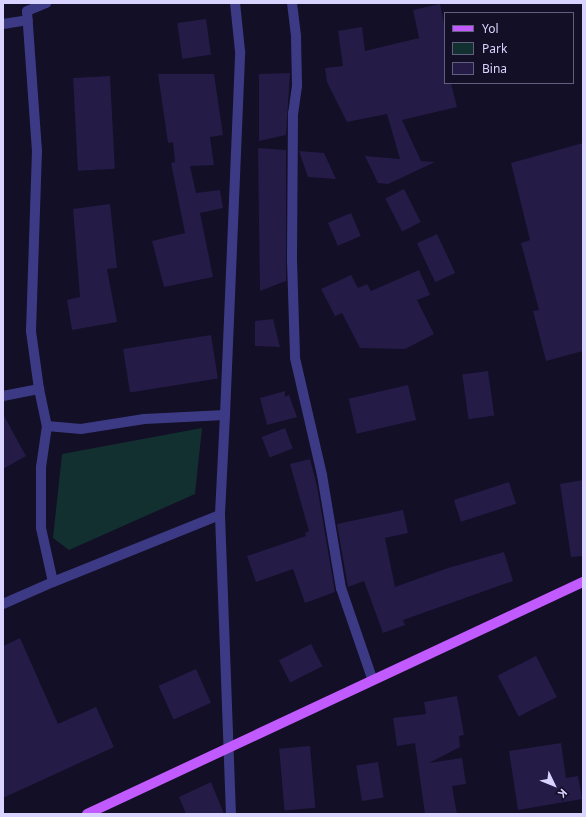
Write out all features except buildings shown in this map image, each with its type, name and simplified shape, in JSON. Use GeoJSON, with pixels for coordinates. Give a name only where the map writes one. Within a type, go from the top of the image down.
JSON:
{"type":"FeatureCollection","features":[{"type":"Feature","properties":{"kind":"main road"},"geometry":{"type":"LineString","coordinates":[[86,814],[372,678],[583,582]]}},
{"type":"Feature","properties":{"kind":"street"},"geometry":{"type":"LineString","coordinates":[[46,3],[27,11],[37,151],[31,331],[39,389],[47,426],[41,467],[41,528],[53,582]]}},
{"type":"Feature","properties":{"kind":"street"},"geometry":{"type":"LineString","coordinates":[[231,814],[220,515],[226,415],[240,51],[235,3]]}},
{"type":"Feature","properties":{"kind":"street"},"geometry":{"type":"LineString","coordinates":[[292,3],[296,37],[297,79],[293,113],[292,260],[295,358],[322,475],[341,588],[372,678]]}},
{"type":"Feature","properties":{"kind":"street"},"geometry":{"type":"LineString","coordinates":[[3,24],[28,20]]}},
{"type":"Feature","properties":{"kind":"street"},"geometry":{"type":"LineString","coordinates":[[3,396],[39,389]]}},
{"type":"Feature","properties":{"kind":"street"},"geometry":{"type":"LineString","coordinates":[[47,426],[81,429],[144,419],[226,415]]}},
{"type":"Feature","properties":{"kind":"street"},"geometry":{"type":"LineString","coordinates":[[3,604],[53,582],[220,515]]}},
{"type":"Feature","properties":{"kind":"green space"},"geometry":{"type":"Polygon","coordinates":[[[202,428],[195,494],[69,550],[53,538],[62,454],[202,428]]]}}]}
